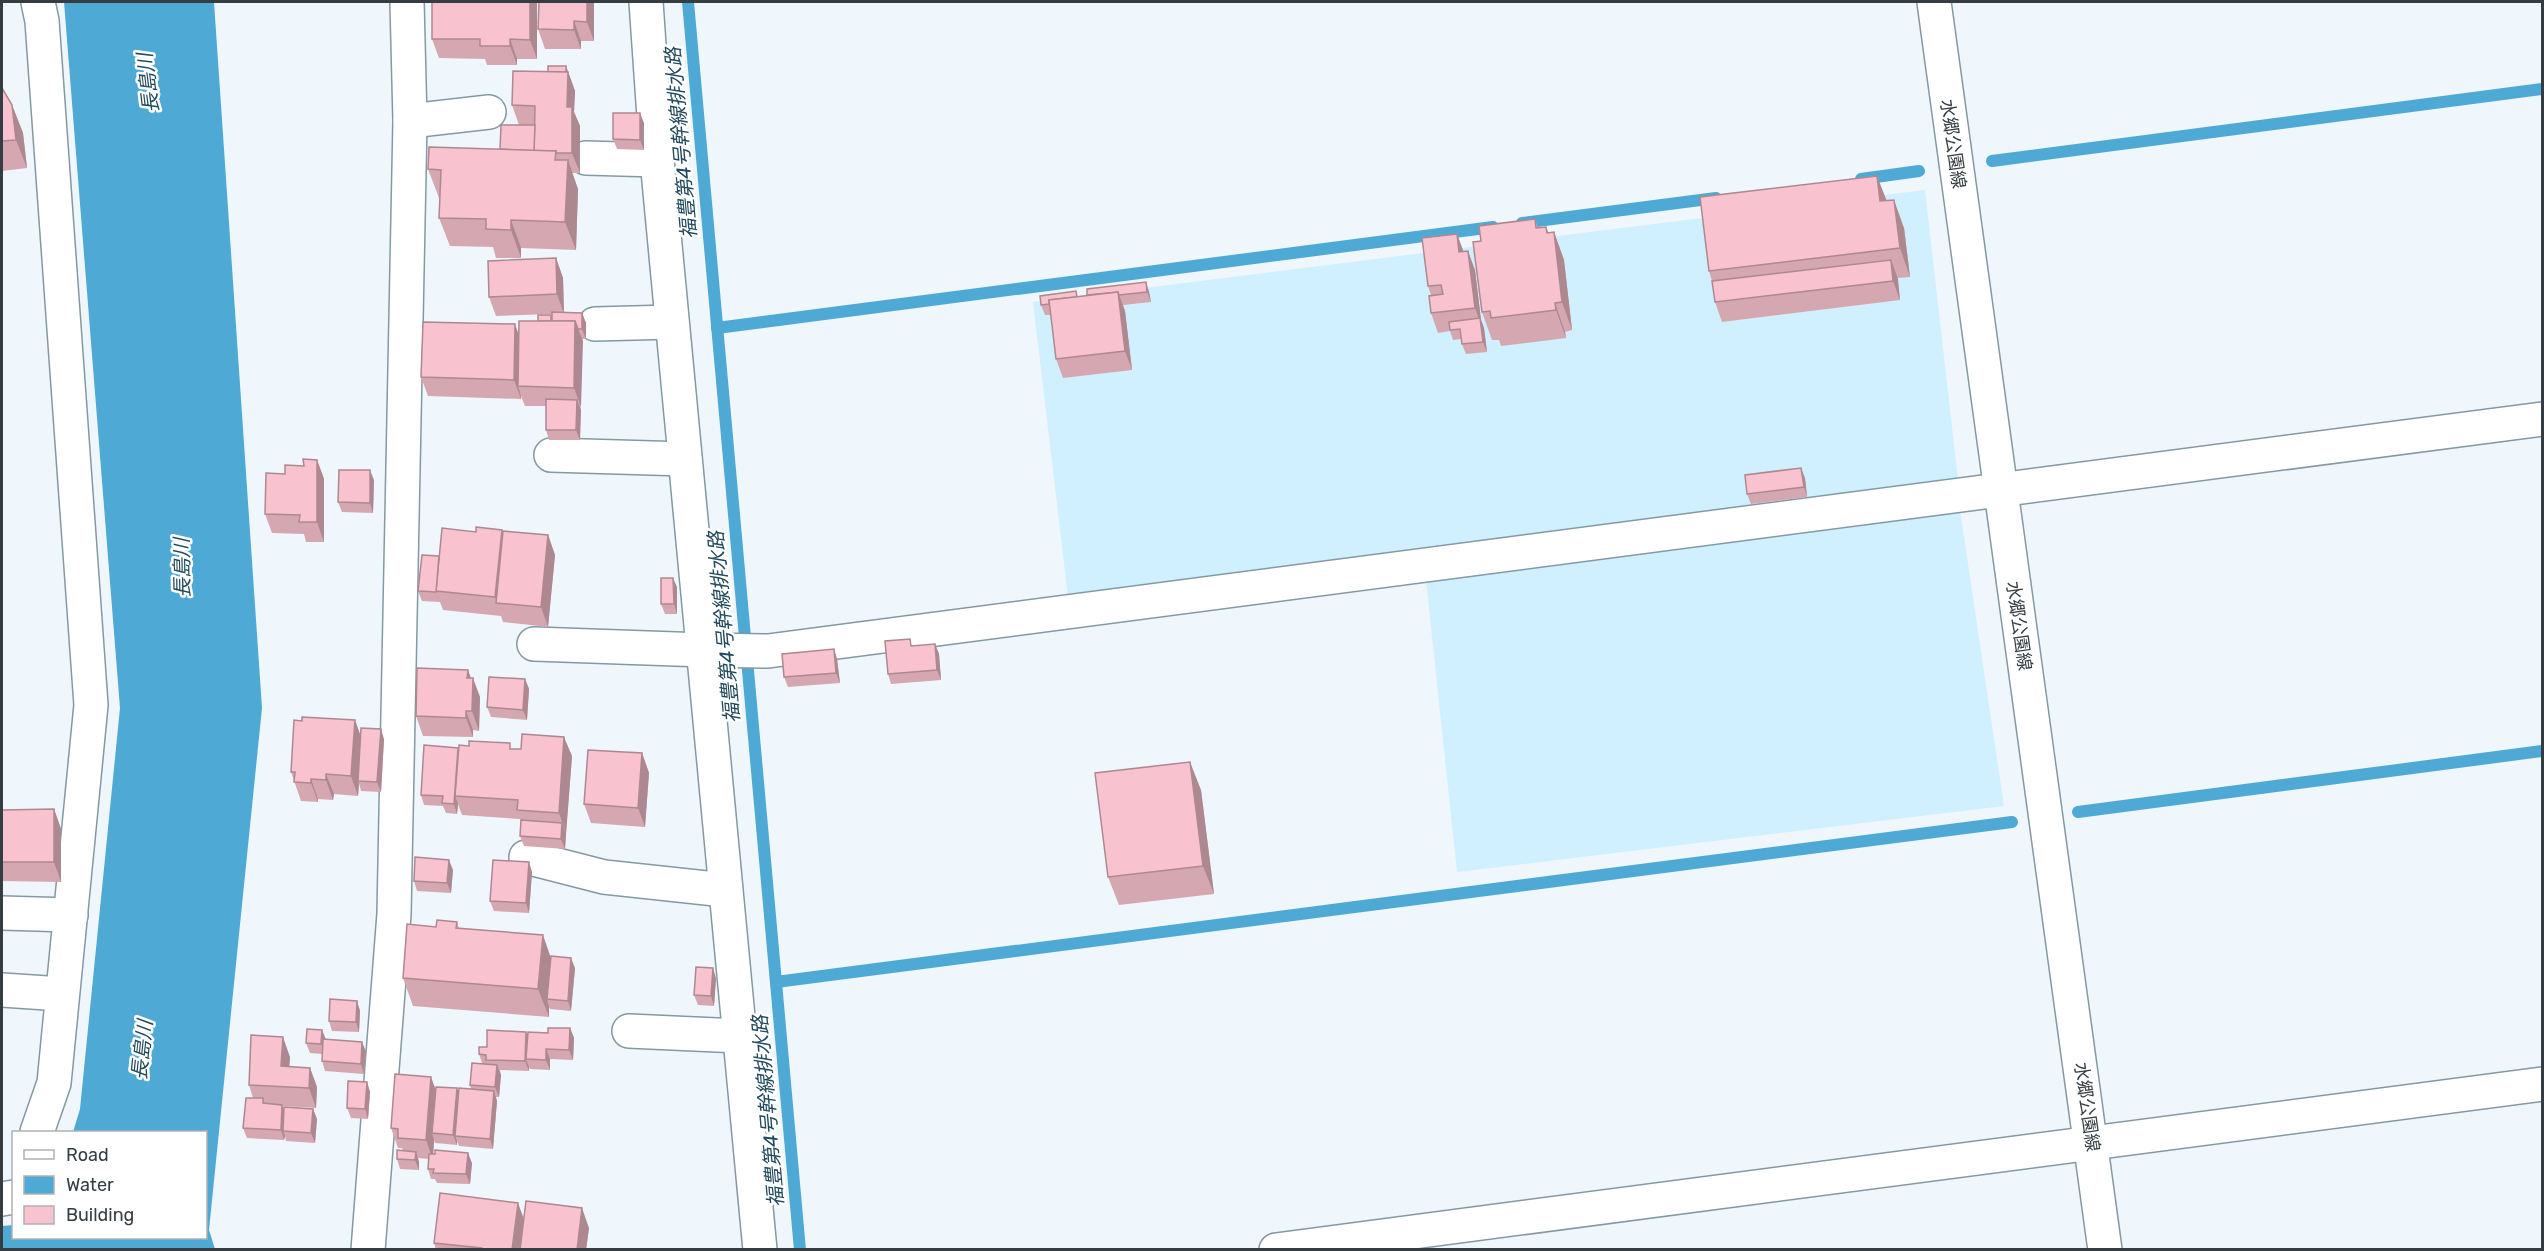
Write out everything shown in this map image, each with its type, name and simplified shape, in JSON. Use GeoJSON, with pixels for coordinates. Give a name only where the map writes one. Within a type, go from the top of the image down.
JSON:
{"type":"FeatureCollection","features":[{"type":"Feature","properties":{"kind":"street"},"geometry":{"type":"LineString","coordinates":[[37,1131],[54,1083],[91,705],[38,2]]}},
{"type":"Feature","properties":{"kind":"street"},"geometry":{"type":"LineString","coordinates":[[368,1250],[394,914],[410,121],[407,2]]}},
{"type":"Feature","properties":{"kind":"street"},"geometry":{"type":"LineString","coordinates":[[656,2],[657,160],[760,1250]]}},
{"type":"Feature","properties":{"kind":"street","name":"水郷公園線"},"geometry":{"type":"LineString","coordinates":[[1934,2],[2105,1250]]}},
{"type":"Feature","properties":{"kind":"street"},"geometry":{"type":"LineString","coordinates":[[410,121],[489,112]]}},
{"type":"Feature","properties":{"kind":"street"},"geometry":{"type":"LineString","coordinates":[[586,158],[657,160]]}},
{"type":"Feature","properties":{"kind":"street"},"geometry":{"type":"LineString","coordinates":[[595,324],[672,322]]}},
{"type":"Feature","properties":{"kind":"street"},"geometry":{"type":"LineString","coordinates":[[534,644],[704,651],[768,651],[2542,419]]}},
{"type":"Feature","properties":{"kind":"street"},"geometry":{"type":"LineString","coordinates":[[551,455],[685,459]]}},
{"type":"Feature","properties":{"kind":"street"},"geometry":{"type":"LineString","coordinates":[[526,857],[604,877],[725,890]]}},
{"type":"Feature","properties":{"kind":"street"},"geometry":{"type":"LineString","coordinates":[[2,913],[71,915]]}},
{"type":"Feature","properties":{"kind":"street"},"geometry":{"type":"LineString","coordinates":[[2,990],[62,994]]}},
{"type":"Feature","properties":{"kind":"street"},"geometry":{"type":"LineString","coordinates":[[629,1031],[739,1036]]}},
{"type":"Feature","properties":{"kind":"street"},"geometry":{"type":"LineString","coordinates":[[1276,1250],[2092,1145],[2542,1084]]}},
{"type":"Feature","properties":{"kind":"shaded area"},"geometry":{"type":"Polygon","coordinates":[[[1925,190],[1958,480],[1068,597],[1033,302],[1925,190]]]}},
{"type":"Feature","properties":{"kind":"shaded area"},"geometry":{"type":"Polygon","coordinates":[[[1960,510],[2004,806],[1457,872],[1426,580],[1960,510]]]}},
{"type":"Feature","properties":{"kind":"water","name":"長島川"},"geometry":{"type":"Polygon","coordinates":[[[64,2],[214,2],[262,708],[209,1230],[215,1249],[2,1249],[2,1226],[12,1225],[12,1239],[207,1239],[207,1131],[73,1131],[80,1109],[120,708],[64,2]]]}},
{"type":"Feature","properties":{"kind":"building"},"geometry":{"type":"Polygon","coordinates":[[[432,2],[530,2],[530,40],[510,39],[510,46],[480,46],[480,39],[432,39],[432,2]]]}},
{"type":"Feature","properties":{"kind":"building"},"geometry":{"type":"Polygon","coordinates":[[[539,2],[587,2],[587,22],[574,21],[574,30],[538,29],[539,2]]]}},
{"type":"Feature","properties":{"kind":"building"},"geometry":{"type":"Polygon","coordinates":[[[548,66],[566,66],[566,72],[548,72],[548,66]]]}},
{"type":"Feature","properties":{"kind":"building"},"geometry":{"type":"Polygon","coordinates":[[[513,71],[568,72],[567,107],[572,107],[572,153],[534,151],[535,106],[512,105],[513,71]]]}},
{"type":"Feature","properties":{"kind":"building"},"geometry":{"type":"Polygon","coordinates":[[[2,88],[12,105],[16,140],[2,141],[2,88]]]}},
{"type":"Feature","properties":{"kind":"building"},"geometry":{"type":"Polygon","coordinates":[[[613,113],[640,113],[640,140],[613,139],[613,113]]]}},
{"type":"Feature","properties":{"kind":"building"},"geometry":{"type":"Polygon","coordinates":[[[501,125],[535,125],[534,151],[500,149],[501,125]]]}},
{"type":"Feature","properties":{"kind":"building"},"geometry":{"type":"Polygon","coordinates":[[[429,147],[556,151],[555,160],[568,160],[565,222],[511,220],[511,230],[486,229],[486,219],[439,218],[441,170],[428,169],[429,147]]]}},
{"type":"Feature","properties":{"kind":"building"},"geometry":{"type":"Polygon","coordinates":[[[1877,176],[1880,201],[1894,200],[1900,248],[1709,271],[1700,197],[1877,176]]]}},
{"type":"Feature","properties":{"kind":"building"},"geometry":{"type":"Polygon","coordinates":[[[1535,219],[1536,228],[1546,227],[1547,233],[1554,232],[1562,302],[1555,303],[1556,310],[1491,318],[1490,311],[1482,312],[1473,242],[1481,241],[1479,226],[1535,219]]]}},
{"type":"Feature","properties":{"kind":"building"},"geometry":{"type":"Polygon","coordinates":[[[1457,234],[1459,252],[1468,251],[1475,308],[1431,313],[1429,296],[1443,294],[1441,285],[1428,286],[1422,238],[1457,234]]]}},
{"type":"Feature","properties":{"kind":"building"},"geometry":{"type":"Polygon","coordinates":[[[556,258],[557,294],[489,297],[488,261],[556,258]]]}},
{"type":"Feature","properties":{"kind":"building"},"geometry":{"type":"Polygon","coordinates":[[[1891,260],[1893,281],[1715,302],[1712,281],[1891,260]]]}},
{"type":"Feature","properties":{"kind":"building"},"geometry":{"type":"Polygon","coordinates":[[[1146,282],[1147,292],[1087,295],[1087,289],[1146,282]]]}},
{"type":"Feature","properties":{"kind":"building"},"geometry":{"type":"Polygon","coordinates":[[[1076,291],[1077,297],[1049,300],[1049,304],[1041,305],[1040,296],[1076,291]]]}},
{"type":"Feature","properties":{"kind":"building"},"geometry":{"type":"Polygon","coordinates":[[[1118,292],[1125,351],[1056,359],[1049,300],[1118,292]]]}},
{"type":"Feature","properties":{"kind":"building"},"geometry":{"type":"Polygon","coordinates":[[[552,312],[582,313],[582,329],[578,329],[575,321],[552,321],[552,312]]]}},
{"type":"Feature","properties":{"kind":"building"},"geometry":{"type":"Polygon","coordinates":[[[538,315],[551,315],[551,321],[538,321],[538,315]]]}},
{"type":"Feature","properties":{"kind":"building"},"geometry":{"type":"Polygon","coordinates":[[[1480,318],[1483,342],[1462,344],[1460,329],[1450,330],[1449,322],[1480,318]]]}},
{"type":"Feature","properties":{"kind":"building"},"geometry":{"type":"Polygon","coordinates":[[[519,321],[575,321],[574,388],[518,386],[519,321]]]}},
{"type":"Feature","properties":{"kind":"building"},"geometry":{"type":"Polygon","coordinates":[[[423,322],[515,324],[514,380],[421,377],[423,322]]]}},
{"type":"Feature","properties":{"kind":"building"},"geometry":{"type":"Polygon","coordinates":[[[546,399],[577,400],[576,430],[546,430],[546,399]]]}},
{"type":"Feature","properties":{"kind":"building"},"geometry":{"type":"Polygon","coordinates":[[[303,459],[317,460],[317,522],[299,522],[300,515],[265,514],[266,473],[285,474],[285,465],[304,466],[303,459]]]}},
{"type":"Feature","properties":{"kind":"building"},"geometry":{"type":"Polygon","coordinates":[[[1801,468],[1804,487],[1747,494],[1745,475],[1801,468]]]}},
{"type":"Feature","properties":{"kind":"building"},"geometry":{"type":"Polygon","coordinates":[[[339,470],[370,470],[370,503],[338,502],[339,470]]]}},
{"type":"Feature","properties":{"kind":"building"},"geometry":{"type":"Polygon","coordinates":[[[476,527],[502,530],[495,597],[436,591],[442,528],[476,532],[476,527]]]}},
{"type":"Feature","properties":{"kind":"building"},"geometry":{"type":"Polygon","coordinates":[[[503,531],[548,535],[541,607],[496,603],[503,531]]]}},
{"type":"Feature","properties":{"kind":"building"},"geometry":{"type":"Polygon","coordinates":[[[422,555],[439,556],[436,592],[418,591],[422,555]]]}},
{"type":"Feature","properties":{"kind":"building"},"geometry":{"type":"Polygon","coordinates":[[[661,578],[673,578],[674,604],[661,604],[661,578]]]}},
{"type":"Feature","properties":{"kind":"building"},"geometry":{"type":"Polygon","coordinates":[[[910,639],[911,646],[935,644],[937,670],[888,674],[885,641],[910,639]]]}},
{"type":"Feature","properties":{"kind":"building"},"geometry":{"type":"Polygon","coordinates":[[[834,649],[836,673],[784,677],[782,654],[834,649]]]}},
{"type":"Feature","properties":{"kind":"building"},"geometry":{"type":"Polygon","coordinates":[[[417,668],[468,670],[467,678],[473,678],[472,711],[466,711],[466,718],[416,716],[417,668]]]}},
{"type":"Feature","properties":{"kind":"building"},"geometry":{"type":"Polygon","coordinates":[[[489,677],[525,679],[523,710],[487,707],[489,677]]]}},
{"type":"Feature","properties":{"kind":"building"},"geometry":{"type":"Polygon","coordinates":[[[302,717],[355,720],[351,776],[326,774],[326,780],[311,779],[311,783],[294,782],[295,772],[291,772],[294,720],[302,721],[302,717]]]}},
{"type":"Feature","properties":{"kind":"building"},"geometry":{"type":"Polygon","coordinates":[[[361,728],[381,729],[377,782],[358,781],[361,728]]]}},
{"type":"Feature","properties":{"kind":"building"},"geometry":{"type":"Polygon","coordinates":[[[522,734],[564,737],[559,813],[517,810],[518,800],[455,796],[459,745],[469,746],[469,741],[510,743],[510,749],[521,749],[522,734]]]}},
{"type":"Feature","properties":{"kind":"building"},"geometry":{"type":"Polygon","coordinates":[[[424,745],[458,748],[454,804],[442,803],[443,796],[421,795],[424,745]]]}},
{"type":"Feature","properties":{"kind":"building"},"geometry":{"type":"Polygon","coordinates":[[[588,750],[642,753],[638,808],[584,804],[588,750]]]}},
{"type":"Feature","properties":{"kind":"building"},"geometry":{"type":"Polygon","coordinates":[[[1190,762],[1203,866],[1108,877],[1095,773],[1190,762]]]}},
{"type":"Feature","properties":{"kind":"building"},"geometry":{"type":"Polygon","coordinates":[[[54,809],[54,862],[2,862],[2,810],[54,809]]]}},
{"type":"Feature","properties":{"kind":"building"},"geometry":{"type":"Polygon","coordinates":[[[521,820],[562,823],[561,839],[520,836],[521,820]]]}},
{"type":"Feature","properties":{"kind":"building"},"geometry":{"type":"Polygon","coordinates":[[[415,857],[449,860],[447,883],[414,881],[415,857]]]}},
{"type":"Feature","properties":{"kind":"building"},"geometry":{"type":"Polygon","coordinates":[[[493,860],[529,862],[526,903],[490,901],[493,860]]]}},
{"type":"Feature","properties":{"kind":"building"},"geometry":{"type":"Polygon","coordinates":[[[437,920],[457,922],[456,928],[543,935],[538,989],[403,978],[407,924],[436,927],[437,920]]]}},
{"type":"Feature","properties":{"kind":"building"},"geometry":{"type":"Polygon","coordinates":[[[551,956],[571,958],[568,1001],[547,999],[551,956]]]}},
{"type":"Feature","properties":{"kind":"building"},"geometry":{"type":"Polygon","coordinates":[[[696,967],[713,968],[711,996],[694,995],[696,967]]]}},
{"type":"Feature","properties":{"kind":"building"},"geometry":{"type":"Polygon","coordinates":[[[330,999],[357,1001],[356,1022],[329,1021],[330,999]]]}},
{"type":"Feature","properties":{"kind":"building"},"geometry":{"type":"Polygon","coordinates":[[[548,1028],[570,1028],[569,1050],[546,1049],[546,1060],[526,1059],[528,1032],[548,1033],[548,1028]]]}},
{"type":"Feature","properties":{"kind":"building"},"geometry":{"type":"Polygon","coordinates":[[[307,1029],[322,1030],[321,1044],[306,1043],[307,1029]]]}},
{"type":"Feature","properties":{"kind":"building"},"geometry":{"type":"Polygon","coordinates":[[[487,1030],[526,1032],[525,1061],[486,1060],[486,1055],[479,1054],[479,1047],[487,1047],[487,1030]]]}},
{"type":"Feature","properties":{"kind":"building"},"geometry":{"type":"Polygon","coordinates":[[[251,1035],[283,1037],[281,1066],[310,1068],[309,1088],[249,1085],[251,1035]]]}},
{"type":"Feature","properties":{"kind":"building"},"geometry":{"type":"Polygon","coordinates":[[[323,1039],[362,1042],[361,1064],[322,1061],[323,1039]]]}},
{"type":"Feature","properties":{"kind":"building"},"geometry":{"type":"Polygon","coordinates":[[[472,1063],[497,1065],[495,1087],[470,1085],[472,1063]]]}},
{"type":"Feature","properties":{"kind":"building"},"geometry":{"type":"Polygon","coordinates":[[[395,1074],[431,1077],[426,1140],[398,1138],[398,1129],[391,1128],[395,1074]]]}},
{"type":"Feature","properties":{"kind":"building"},"geometry":{"type":"Polygon","coordinates":[[[348,1081],[367,1082],[365,1109],[347,1108],[348,1081]]]}},
{"type":"Feature","properties":{"kind":"building"},"geometry":{"type":"Polygon","coordinates":[[[436,1087],[457,1088],[453,1135],[432,1133],[436,1087]]]}},
{"type":"Feature","properties":{"kind":"building"},"geometry":{"type":"Polygon","coordinates":[[[459,1088],[494,1091],[490,1139],[455,1136],[459,1088]]]}},
{"type":"Feature","properties":{"kind":"building"},"geometry":{"type":"Polygon","coordinates":[[[246,1098],[263,1098],[263,1103],[282,1105],[281,1130],[243,1128],[246,1098]]]}},
{"type":"Feature","properties":{"kind":"building"},"geometry":{"type":"Polygon","coordinates":[[[284,1107],[313,1109],[311,1133],[283,1131],[284,1107]]]}},
{"type":"Feature","properties":{"kind":"building"},"geometry":{"type":"Polygon","coordinates":[[[397,1150],[416,1152],[415,1160],[397,1159],[397,1150]]]}},
{"type":"Feature","properties":{"kind":"building"},"geometry":{"type":"Polygon","coordinates":[[[435,1150],[468,1153],[466,1174],[433,1173],[434,1169],[428,1169],[429,1154],[435,1154],[435,1150]]]}},
{"type":"Feature","properties":{"kind":"building"},"geometry":{"type":"Polygon","coordinates":[[[440,1193],[518,1203],[512,1250],[482,1250],[482,1248],[434,1243],[440,1193]]]}},
{"type":"Feature","properties":{"kind":"building"},"geometry":{"type":"Polygon","coordinates":[[[526,1201],[582,1208],[577,1250],[520,1250],[526,1201]]]}},
{"type":"Feature","properties":{"kind":"waterway","name":"福豊第4号幹線排水路"},"geometry":{"type":"LineString","coordinates":[[688,2],[800,1250]]}},
{"type":"Feature","properties":{"kind":"waterway"},"geometry":{"type":"LineString","coordinates":[[1992,161],[2542,89]]}},
{"type":"Feature","properties":{"kind":"waterway"},"geometry":{"type":"LineString","coordinates":[[1861,179],[1919,171]]}},
{"type":"Feature","properties":{"kind":"waterway"},"geometry":{"type":"LineString","coordinates":[[1522,223],[1716,198]]}},
{"type":"Feature","properties":{"kind":"waterway"},"geometry":{"type":"LineString","coordinates":[[717,328],[1493,227]]}},
{"type":"Feature","properties":{"kind":"waterway"},"geometry":{"type":"LineString","coordinates":[[2078,812],[2542,751]]}},
{"type":"Feature","properties":{"kind":"waterway"},"geometry":{"type":"LineString","coordinates":[[776,982],[2012,822]]}}]}
